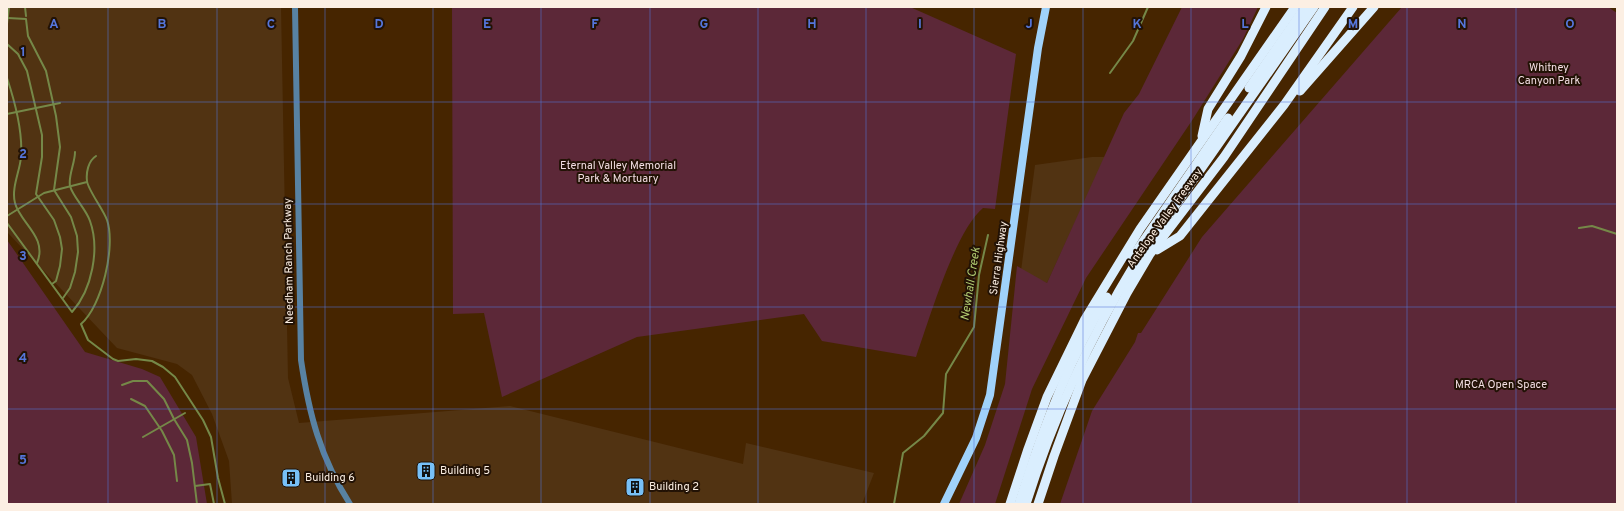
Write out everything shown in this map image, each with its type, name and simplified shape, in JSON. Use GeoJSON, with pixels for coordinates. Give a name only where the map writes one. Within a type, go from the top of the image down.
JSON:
{"type":"FeatureCollection","features":[{"type":"Feature","properties":{"kind":"highway"},"geometry":{"type":"LineString","coordinates":[[1200,141],[1208,109],[1241,56],[1266,7]]}},
{"type":"Feature","properties":{"kind":"highway","name":"Antelope Valley Freeway"},"geometry":{"type":"LineString","coordinates":[[1010,504],[1047,397],[1085,319],[1140,229],[1295,7]]}},
{"type":"Feature","properties":{"kind":"highway"},"geometry":{"type":"LineString","coordinates":[[1019,504],[1034,456],[1065,378],[1105,302],[1154,225],[1305,7]]}},
{"type":"Feature","properties":{"kind":"highway"},"geometry":{"type":"LineString","coordinates":[[1026,504],[1064,398],[1110,304],[1140,256],[1314,7]]}},
{"type":"Feature","properties":{"kind":"highway","name":"Antelope Valley Freeway"},"geometry":{"type":"LineString","coordinates":[[1038,504],[1082,380],[1127,293],[1150,254],[1224,156],[1325,7]]}},
{"type":"Feature","properties":{"kind":"highway"},"geometry":{"type":"LineString","coordinates":[[1150,254],[1180,236],[1284,105],[1353,7]]}},
{"type":"Feature","properties":{"kind":"highway"},"geometry":{"type":"LineString","coordinates":[[1284,105],[1302,89],[1374,7]]}},
{"type":"Feature","properties":{"kind":"main road","name":"Sierra Highway"},"geometry":{"type":"LineString","coordinates":[[944,504],[976,438],[990,395],[1038,48],[1046,7]]}},
{"type":"Feature","properties":{"kind":"street","name":"Needham Ranch Parkway"},"geometry":{"type":"LineString","coordinates":[[295,7],[301,360],[310,412],[318,440],[326,460],[350,504]]}},
{"type":"Feature","properties":{"kind":"shaded area"},"geometry":{"type":"Polygon","coordinates":[[[7,7],[281,7],[288,378],[299,423],[510,406],[743,464],[746,443],[874,473],[862,504],[232,504],[229,461],[212,414],[192,375],[177,364],[117,348],[7,232],[7,7]]]}},
{"type":"Feature","properties":{"kind":"shaded area"},"geometry":{"type":"Polygon","coordinates":[[[1092,157],[1105,157],[1047,283],[1021,271],[1035,165],[1092,157]]]}},
{"type":"Feature","properties":{"kind":"green space","name":"Eternal Valley Memorial Park & Mortuary"},"geometry":{"type":"Polygon","coordinates":[[[452,7],[910,7],[1016,54],[995,209],[983,208],[973,219],[963,236],[944,277],[916,357],[822,341],[804,314],[637,337],[502,397],[484,313],[453,314],[452,7]]]}},
{"type":"Feature","properties":{"kind":"green space"},"geometry":{"type":"Polygon","coordinates":[[[1182,7],[1258,7],[1243,39],[1193,119],[1086,278],[1032,389],[995,504],[959,504],[985,445],[1005,384],[1017,266],[1047,283],[1124,113],[1139,94],[1182,7]]]}},
{"type":"Feature","properties":{"kind":"green space"},"geometry":{"type":"Polygon","coordinates":[[[1402,7],[1608,7],[1617,13],[1617,504],[1060,504],[1092,411],[1135,342],[1138,333],[1141,333],[1202,237],[1402,7]]]}},
{"type":"Feature","properties":{"kind":"green space"},"geometry":{"type":"Polygon","coordinates":[[[7,240],[85,352],[142,369],[160,377],[196,437],[207,504],[7,504],[7,240]]]}},
{"type":"Feature","properties":{"kind":"waterway"},"geometry":{"type":"LineString","coordinates":[[7,24],[9,7]]}},
{"type":"Feature","properties":{"kind":"waterway"},"geometry":{"type":"LineString","coordinates":[[25,7],[26,16]]}},
{"type":"Feature","properties":{"kind":"waterway","name":"Newhall Creek"},"geometry":{"type":"LineString","coordinates":[[1110,73],[1133,41],[1148,7]]}},
{"type":"Feature","properties":{"kind":"waterway"},"geometry":{"type":"LineString","coordinates":[[8,18],[26,19],[28,36],[46,71],[56,116],[60,147],[54,190],[71,217],[77,236],[78,252],[75,272],[70,288],[63,298]]}},
{"type":"Feature","properties":{"kind":"waterway"},"geometry":{"type":"LineString","coordinates":[[7,44],[18,54],[27,71],[42,135],[42,157],[36,194],[54,220],[60,237],[62,249],[56,281],[52,284]]}},
{"type":"Feature","properties":{"kind":"waterway"},"geometry":{"type":"LineString","coordinates":[[7,78],[20,127],[21,137],[21,157],[14,197],[18,210],[32,231],[39,245],[37,263]]}},
{"type":"Feature","properties":{"kind":"waterway"},"geometry":{"type":"LineString","coordinates":[[7,114],[60,103]]}},
{"type":"Feature","properties":{"kind":"waterway"},"geometry":{"type":"LineString","coordinates":[[7,223],[72,312],[85,292],[89,281],[94,256],[93,232],[90,221],[70,186],[75,152]]}},
{"type":"Feature","properties":{"kind":"waterway"},"geometry":{"type":"LineString","coordinates":[[96,156],[93,158],[88,167],[87,181],[107,220],[110,245],[101,290],[89,315],[81,324],[88,340],[113,359],[118,361],[136,359],[152,361],[163,367],[175,377],[203,420],[211,437],[218,478],[225,504]]}},
{"type":"Feature","properties":{"kind":"waterway"},"geometry":{"type":"LineString","coordinates":[[7,216],[44,193],[87,182]]}},
{"type":"Feature","properties":{"kind":"waterway"},"geometry":{"type":"LineString","coordinates":[[1579,228],[1592,226],[1617,234]]}},
{"type":"Feature","properties":{"kind":"waterway","name":"Newhall Creek"},"geometry":{"type":"LineString","coordinates":[[894,504],[903,453],[924,436],[943,413],[946,374],[974,327],[979,275],[988,235]]}},
{"type":"Feature","properties":{"kind":"waterway"},"geometry":{"type":"LineString","coordinates":[[122,385],[133,381],[147,381],[164,399],[187,440],[192,463],[197,504]]}},
{"type":"Feature","properties":{"kind":"waterway"},"geometry":{"type":"LineString","coordinates":[[131,399],[145,406],[162,431],[174,455],[177,481]]}},
{"type":"Feature","properties":{"kind":"waterway"},"geometry":{"type":"LineString","coordinates":[[143,437],[185,413]]}},
{"type":"Feature","properties":{"kind":"waterway"},"geometry":{"type":"LineString","coordinates":[[195,486],[210,484],[214,504]]}},
{"type":"Feature","properties":{"kind":"place","name":"Building 5"},"geometry":{"type":"Point","coordinates":[426,471]}},
{"type":"Feature","properties":{"kind":"place","name":"Building 6"},"geometry":{"type":"Point","coordinates":[291,478]}},
{"type":"Feature","properties":{"kind":"place","name":"Building 2"},"geometry":{"type":"Point","coordinates":[635,487]}},
{"type":"Feature","properties":{"kind":"park label","name":"Whitney Canyon Park"},"geometry":{"type":"Point","coordinates":[1549,74]}},
{"type":"Feature","properties":{"kind":"park label","name":"MRCA Open Space"},"geometry":{"type":"Point","coordinates":[1501,385]}}]}
